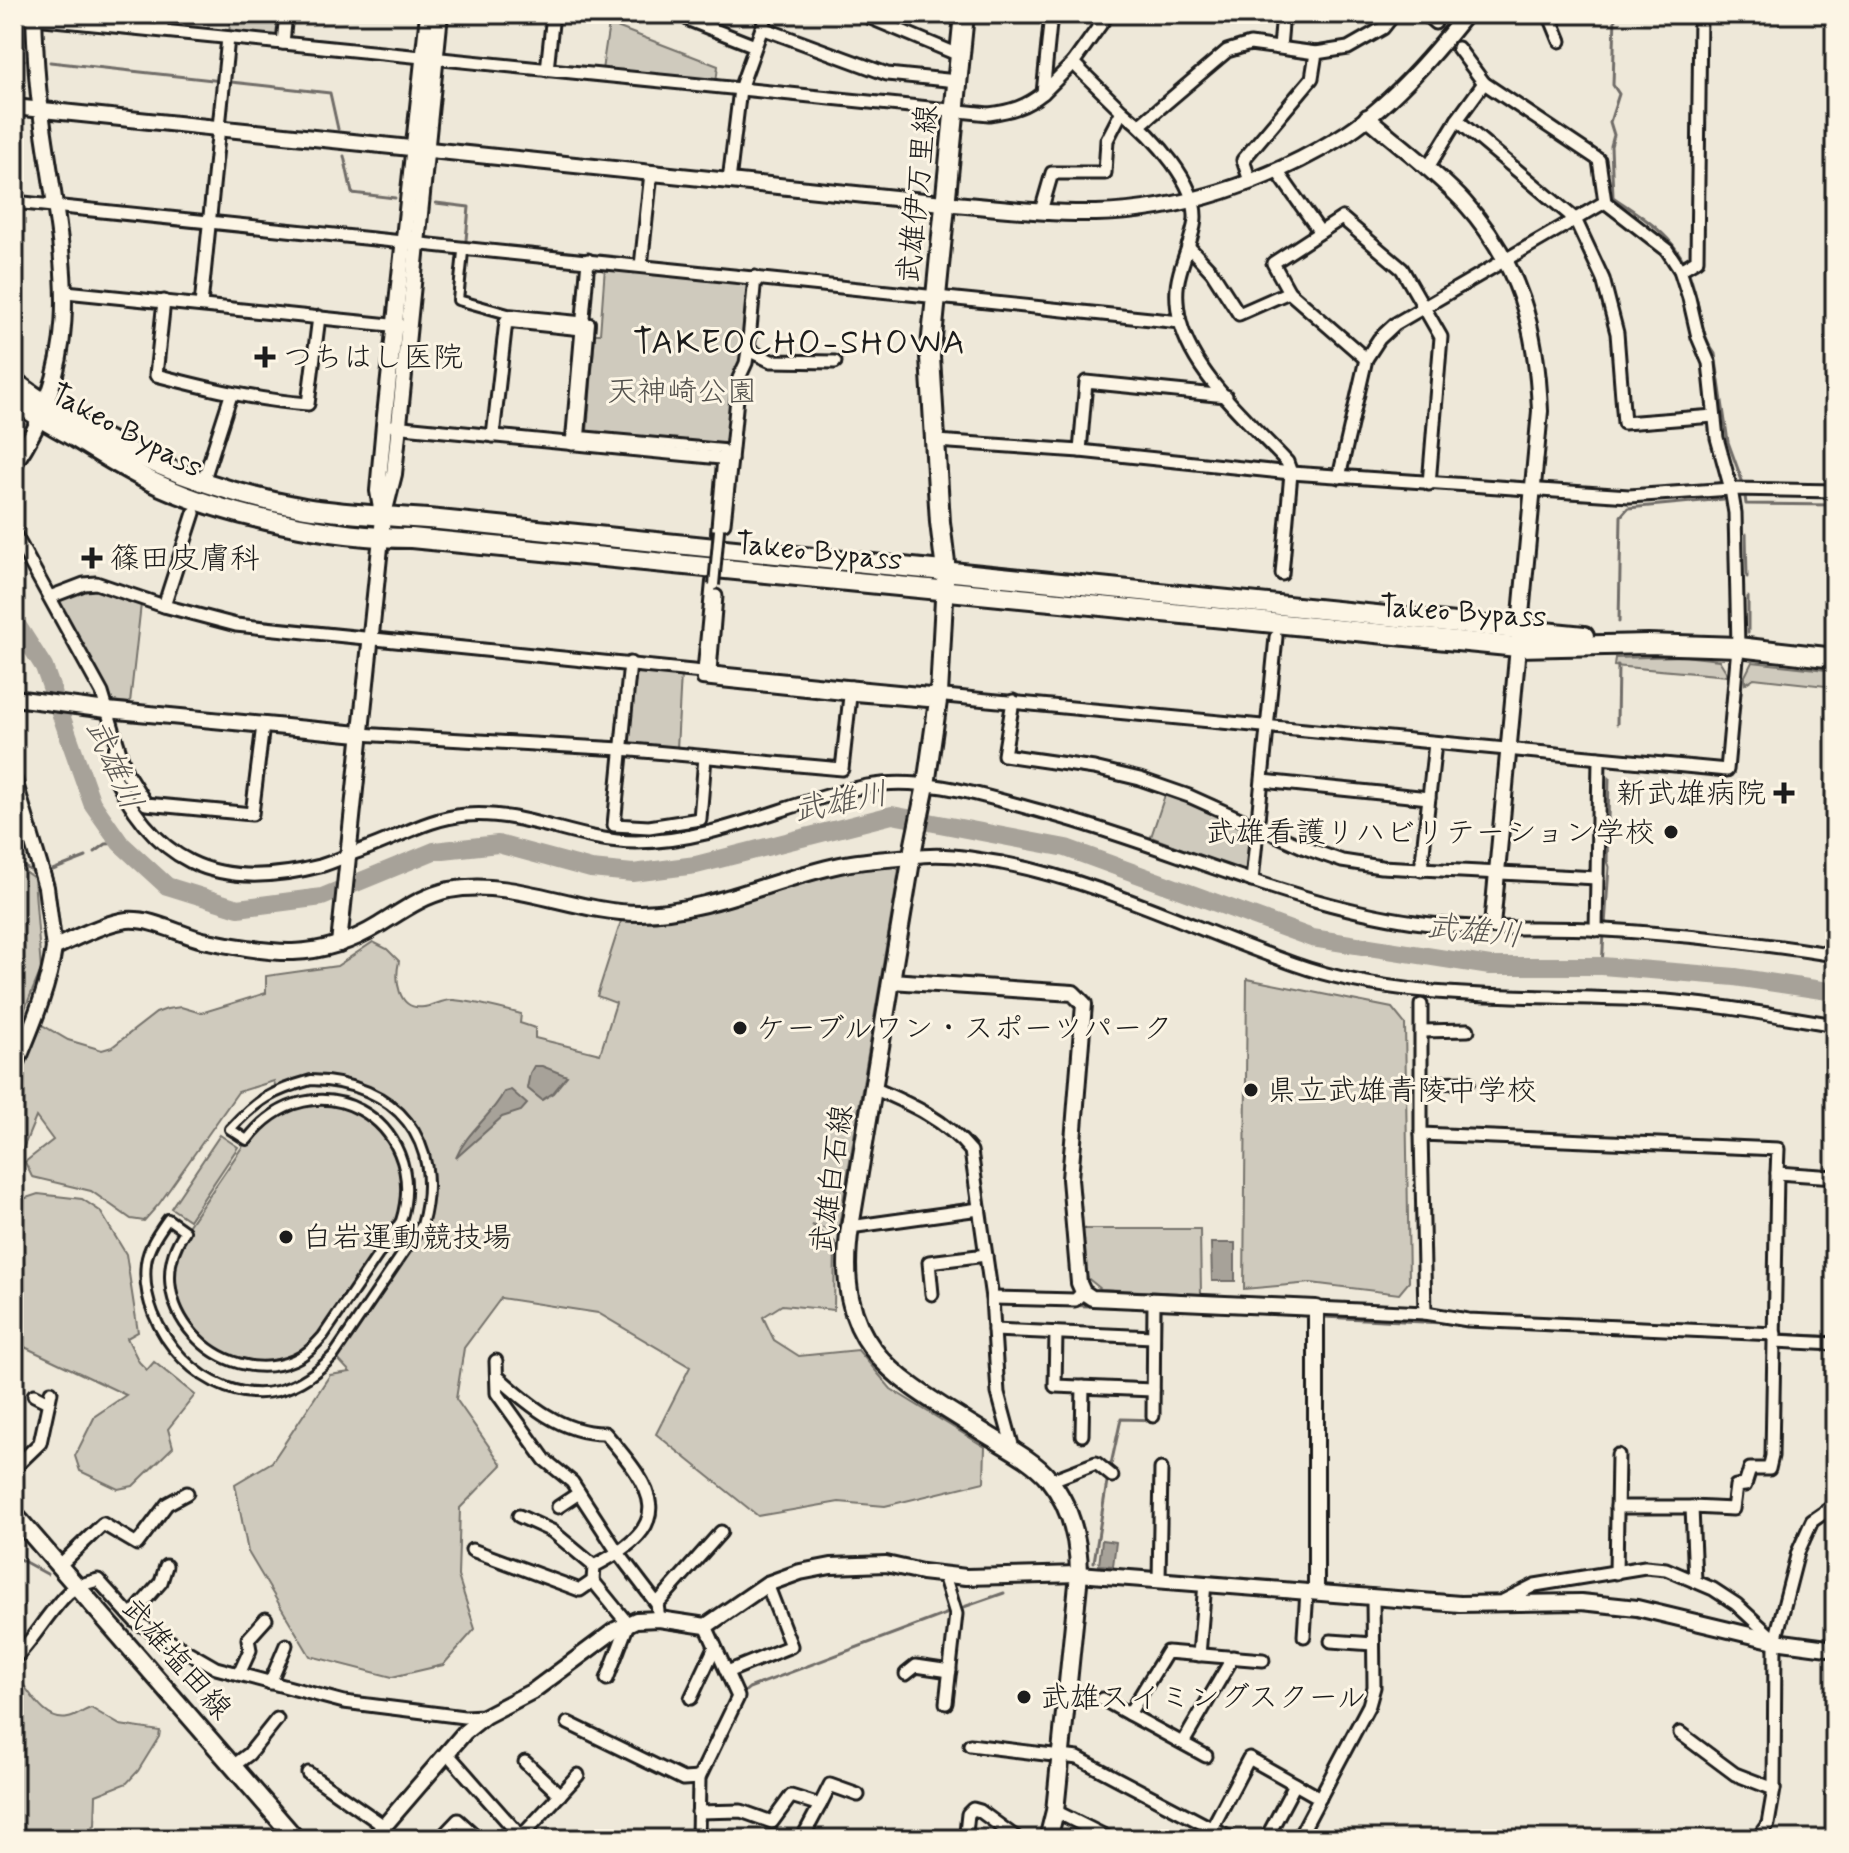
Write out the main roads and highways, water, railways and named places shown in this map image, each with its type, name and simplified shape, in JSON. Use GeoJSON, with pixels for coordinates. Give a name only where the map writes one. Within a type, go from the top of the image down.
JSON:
{"type":"FeatureCollection","features":[{"type":"Feature","properties":{"kind":"main road","name":"武雄伊万里線"},"geometry":{"type":"LineString","coordinates":[[946,571],[930,357],[964,14]]}},
{"type":"Feature","properties":{"kind":"main road","name":"Takeo Bypass"},"geometry":{"type":"LineString","coordinates":[[14,382],[42,410],[159,485],[200,502],[291,524],[381,538],[426,539],[945,592],[1519,638],[1738,647],[1835,658]]}},
{"type":"Feature","properties":{"kind":"main road","name":"Takeo Bypass"},"geometry":{"type":"LineString","coordinates":[[14,399],[203,482],[302,507],[383,518],[455,521],[946,571],[1519,638]]}},
{"type":"Feature","properties":{"kind":"main road","name":"武雄白石線"},"geometry":{"type":"LineString","coordinates":[[946,571],[926,786],[912,853],[846,1264],[849,1298],[862,1330],[878,1356],[907,1384],[1014,1452],[1049,1481],[1062,1500],[1074,1528],[1079,1549],[1079,1574],[1055,1811],[1048,1839]]}},
{"type":"Feature","properties":{"kind":"main road","name":"武雄塩田線"},"geometry":{"type":"LineString","coordinates":[[14,1514],[296,1839]]}},
{"type":"Feature","properties":{"kind":"waterway"},"geometry":{"type":"LineString","coordinates":[[1615,14],[1613,85],[1619,94],[1610,122],[1614,135],[1611,146],[1613,197],[1664,235],[1689,272],[1704,331],[1715,354],[1728,442],[1744,486]]}},
{"type":"Feature","properties":{"kind":"waterway"},"geometry":{"type":"LineString","coordinates":[[14,59],[24,60]]}},
{"type":"Feature","properties":{"kind":"waterway"},"geometry":{"type":"LineString","coordinates":[[50,62],[330,93],[338,129]]}},
{"type":"Feature","properties":{"kind":"waterway"},"geometry":{"type":"LineString","coordinates":[[344,156],[352,193],[395,198]]}},
{"type":"Feature","properties":{"kind":"waterway"},"geometry":{"type":"LineString","coordinates":[[436,203],[469,207],[466,240]]}},
{"type":"Feature","properties":{"kind":"waterway"},"geometry":{"type":"LineString","coordinates":[[1745,496],[1746,504],[1835,505]]}},
{"type":"Feature","properties":{"kind":"waterway"},"geometry":{"type":"LineString","coordinates":[[1619,622],[1621,516],[1628,508],[1724,499]]}},
{"type":"Feature","properties":{"kind":"waterway"},"geometry":{"type":"LineString","coordinates":[[1746,534],[1747,577]]}},
{"type":"Feature","properties":{"kind":"waterway"},"geometry":{"type":"LineString","coordinates":[[1748,597],[1748,633]]}},
{"type":"Feature","properties":{"kind":"waterway","name":"武雄川"},"geometry":{"type":"LineString","coordinates":[[14,620],[44,667],[92,803],[120,843],[167,886],[238,908],[322,897],[434,851],[498,844],[591,869],[633,873],[696,865],[892,815],[1066,848],[1312,938],[1490,966],[1602,966],[1735,977],[1835,992]]}},
{"type":"Feature","properties":{"kind":"waterway"},"geometry":{"type":"LineString","coordinates":[[1617,724],[1618,665]]}},
{"type":"Feature","properties":{"kind":"waterway"},"geometry":{"type":"LineString","coordinates":[[1605,925],[1609,867],[1609,778]]}},
{"type":"Feature","properties":{"kind":"waterway"},"geometry":{"type":"LineString","coordinates":[[95,852],[106,844],[120,843]]}},
{"type":"Feature","properties":{"kind":"waterway"},"geometry":{"type":"LineString","coordinates":[[50,871],[86,857]]}},
{"type":"Feature","properties":{"kind":"waterway"},"geometry":{"type":"LineString","coordinates":[[14,862],[30,870]]}},
{"type":"Feature","properties":{"kind":"waterway"},"geometry":{"type":"LineString","coordinates":[[1602,966],[1604,933]]}},
{"type":"Feature","properties":{"kind":"waterway"},"geometry":{"type":"LineString","coordinates":[[1029,1304],[1149,1308]]}},
{"type":"Feature","properties":{"kind":"waterway"},"geometry":{"type":"LineString","coordinates":[[1157,1308],[1311,1316]]}},
{"type":"Feature","properties":{"kind":"waterway"},"geometry":{"type":"LineString","coordinates":[[1110,1469],[1121,1419],[1159,1420],[1161,1308]]}},
{"type":"Feature","properties":{"kind":"waterway"},"geometry":{"type":"LineString","coordinates":[[1323,1317],[1463,1324]]}},
{"type":"Feature","properties":{"kind":"waterway"},"geometry":{"type":"LineString","coordinates":[[1778,1336],[1835,1337]]}},
{"type":"Feature","properties":{"kind":"waterway"},"geometry":{"type":"LineString","coordinates":[[1094,1562],[1108,1476]]}},
{"type":"Feature","properties":{"kind":"waterway"},"geometry":{"type":"LineString","coordinates":[[14,1556],[47,1574]]}},
{"type":"Feature","properties":{"kind":"waterway"},"geometry":{"type":"LineString","coordinates":[[958,1609],[1004,1593]]}},
{"type":"Feature","properties":{"kind":"waterway"},"geometry":{"type":"LineString","coordinates":[[740,1696],[749,1688],[951,1612]]}},
{"type":"Feature","properties":{"kind":"waterway"},"geometry":{"type":"LineString","coordinates":[[696,1771],[724,1714]]}},
{"type":"Feature","properties":{"kind":"waterway"},"geometry":{"type":"LineString","coordinates":[[691,1839],[693,1782]]}},
{"type":"Feature","properties":{"kind":"place","name":"つちはし医院"},"geometry":{"type":"Point","coordinates":[265,357]}},
{"type":"Feature","properties":{"kind":"place","name":"篠田皮膚科"},"geometry":{"type":"Point","coordinates":[92,558]}},
{"type":"Feature","properties":{"kind":"place","name":"新武雄病院"},"geometry":{"type":"Point","coordinates":[1784,793]}},
{"type":"Feature","properties":{"kind":"place","name":"武雄看護リハビリテーション学校"},"geometry":{"type":"Point","coordinates":[1671,832]}},
{"type":"Feature","properties":{"kind":"place","name":"ケーブルワン・スポーツパーク"},"geometry":{"type":"Point","coordinates":[740,1028]}},
{"type":"Feature","properties":{"kind":"place","name":"県立武雄青陵中学校"},"geometry":{"type":"Point","coordinates":[1251,1090]}},
{"type":"Feature","properties":{"kind":"place","name":"白岩運動競技場"},"geometry":{"type":"Point","coordinates":[286,1237]}},
{"type":"Feature","properties":{"kind":"place","name":"武雄スイミングスクール"},"geometry":{"type":"Point","coordinates":[1024,1697]}},
{"type":"Feature","properties":{"kind":"district","name":"TAKEOCHO-SHOWA"},"geometry":{"type":"Point","coordinates":[800,341]}},
{"type":"Feature","properties":{"kind":"park label","name":"天神崎公園"},"geometry":{"type":"Point","coordinates":[682,391]}}]}
